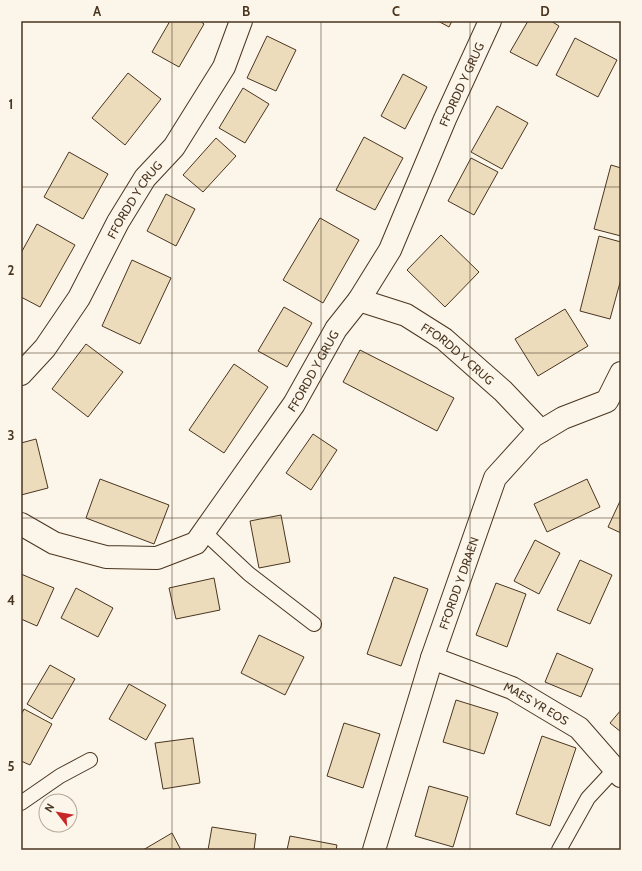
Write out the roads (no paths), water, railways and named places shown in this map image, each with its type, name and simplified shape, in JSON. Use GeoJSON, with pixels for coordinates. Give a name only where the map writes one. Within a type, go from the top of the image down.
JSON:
{"type":"FeatureCollection","features":[{"type":"Feature","properties":{"kind":"street","name":"FFORDD Y CRUG"},"geometry":{"type":"LineString","coordinates":[[21,374],[44,348],[79,298],[118,222],[145,178],[174,147],[224,67],[241,21]]}},
{"type":"Feature","properties":{"kind":"street","name":"FFORDD Y GRUG"},"geometry":{"type":"LineString","coordinates":[[21,524],[54,543],[106,557],[156,558],[196,544],[294,404],[336,329],[359,300],[390,250],[445,119],[490,21]]}},
{"type":"Feature","properties":{"kind":"street","name":"FFORDD Y CRUG"},"geometry":{"type":"LineString","coordinates":[[359,300],[406,315],[444,339],[503,391],[541,431]]}},
{"type":"Feature","properties":{"kind":"street","name":"FFORDD Y DRAEN"},"geometry":{"type":"LineString","coordinates":[[374,850],[432,658],[495,478],[532,436],[563,418],[614,406],[621,374]]}},
{"type":"Feature","properties":{"kind":"street","name":"MAES YR EOS"},"geometry":{"type":"LineString","coordinates":[[432,658],[512,688],[579,728],[618,772]]}},
{"type":"Feature","properties":{"kind":"lane"},"geometry":{"type":"LineString","coordinates":[[204,532],[248,574],[314,624]]}},
{"type":"Feature","properties":{"kind":"lane"},"geometry":{"type":"LineString","coordinates":[[21,803],[60,776],[90,760]]}},
{"type":"Feature","properties":{"kind":"lane"},"geometry":{"type":"LineString","coordinates":[[559,850],[588,798],[618,772]]}}]}
